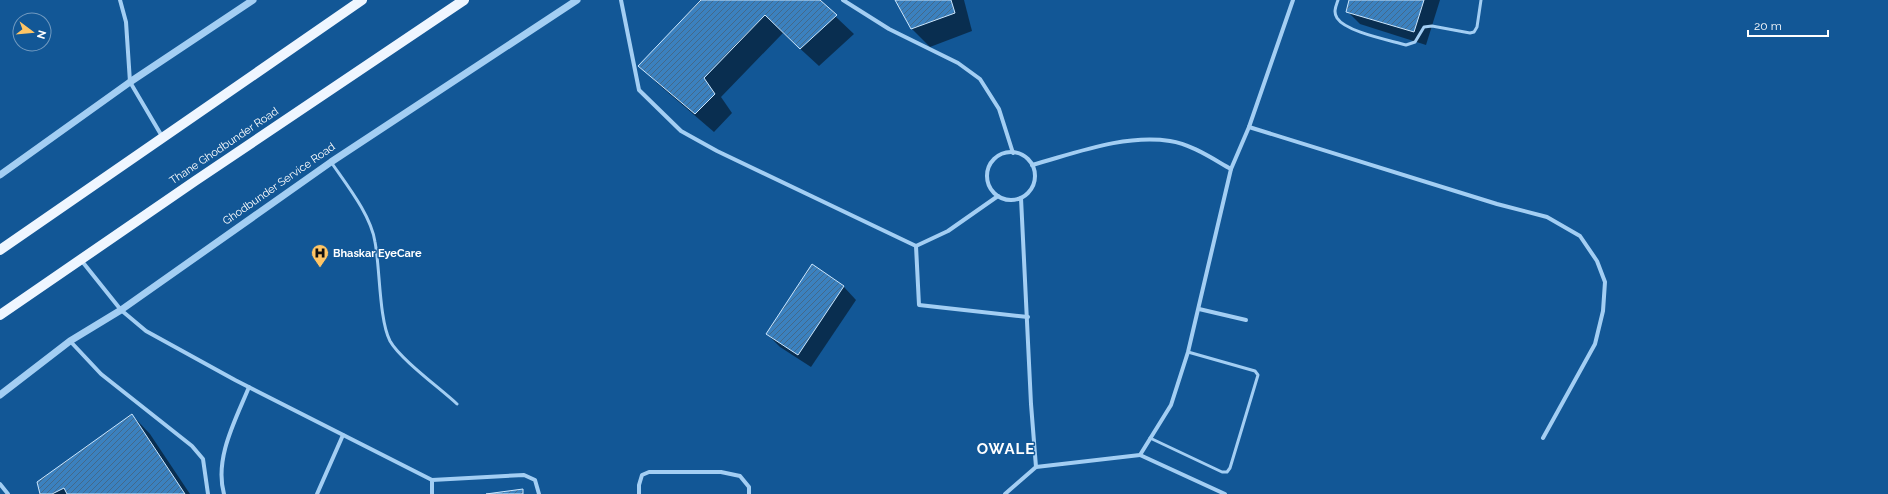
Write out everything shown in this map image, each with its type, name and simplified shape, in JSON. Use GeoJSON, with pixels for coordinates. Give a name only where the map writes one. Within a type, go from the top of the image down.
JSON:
{"type":"FeatureCollection","features":[{"type":"Feature","properties":{"kind":"main road"},"geometry":{"type":"LineString","coordinates":[[0,250],[362,0]]}},
{"type":"Feature","properties":{"kind":"main road","name":"Thane Ghodbunder Road"},"geometry":{"type":"LineString","coordinates":[[0,315],[80,259],[464,0]]}},
{"type":"Feature","properties":{"kind":"street"},"geometry":{"type":"LineString","coordinates":[[120,0],[126,22],[130,82],[163,138]]}},
{"type":"Feature","properties":{"kind":"street"},"geometry":{"type":"LineString","coordinates":[[0,176],[130,82],[253,0]]}},
{"type":"Feature","properties":{"kind":"street","name":"Ghodbunder Service Road"},"geometry":{"type":"LineString","coordinates":[[0,395],[70,341],[120,310],[331,162],[577,0]]}},
{"type":"Feature","properties":{"kind":"street"},"geometry":{"type":"LineString","coordinates":[[621,0],[639,90],[682,131],[717,151],[916,246],[948,232],[998,196]]}},
{"type":"Feature","properties":{"kind":"street"},"geometry":{"type":"LineString","coordinates":[[843,0],[889,29],[958,62],[980,79],[999,109],[1013,153]]}},
{"type":"Feature","properties":{"kind":"street"},"geometry":{"type":"LineString","coordinates":[[1140,455],[1171,405],[1188,352],[1199,309],[1231,169],[1249,127],[1293,0]]}},
{"type":"Feature","properties":{"kind":"street"},"geometry":{"type":"LineString","coordinates":[[1249,127],[1497,204],[1547,217],[1580,236],[1597,261],[1605,282],[1602,311],[1595,344],[1543,438]]}},
{"type":"Feature","properties":{"kind":"street"},"geometry":{"type":"LineString","coordinates":[[1032,165],[1098,147],[1140,139],[1172,141],[1198,151],[1231,169]]}},
{"type":"Feature","properties":{"kind":"street"},"geometry":{"type":"LineString","coordinates":[[1013,153],[1027,158],[1035,172],[1032,188],[1021,198],[1005,200],[998,196],[989,184],[989,169],[998,157],[1013,153]]}},
{"type":"Feature","properties":{"kind":"street"},"geometry":{"type":"LineString","coordinates":[[1021,198],[1036,467]]}},
{"type":"Feature","properties":{"kind":"street"},"geometry":{"type":"LineString","coordinates":[[916,246],[919,305],[1028,317]]}},
{"type":"Feature","properties":{"kind":"street"},"geometry":{"type":"LineString","coordinates":[[80,259],[120,310],[146,332],[249,387],[432,480],[524,475],[535,480],[539,494]]}},
{"type":"Feature","properties":{"kind":"street"},"geometry":{"type":"LineString","coordinates":[[1199,309],[1246,320]]}},
{"type":"Feature","properties":{"kind":"street"},"geometry":{"type":"LineString","coordinates":[[70,341],[101,374],[192,446],[203,459],[208,494]]}},
{"type":"Feature","properties":{"kind":"street"},"geometry":{"type":"LineString","coordinates":[[224,494],[221,484],[225,445],[249,387]]}},
{"type":"Feature","properties":{"kind":"street"},"geometry":{"type":"LineString","coordinates":[[317,494],[343,435]]}},
{"type":"Feature","properties":{"kind":"street"},"geometry":{"type":"LineString","coordinates":[[1005,494],[1036,467],[1140,455],[1225,494]]}},
{"type":"Feature","properties":{"kind":"street"},"geometry":{"type":"LineString","coordinates":[[639,494],[639,485],[642,475],[649,472],[721,472],[740,476],[748,487],[749,494]]}},
{"type":"Feature","properties":{"kind":"street"},"geometry":{"type":"LineString","coordinates":[[432,480],[432,494]]}},
{"type":"Feature","properties":{"kind":"street"},"geometry":{"type":"LineString","coordinates":[[0,484],[8,494]]}},
{"type":"Feature","properties":{"kind":"lane"},"geometry":{"type":"LineString","coordinates":[[1338,0],[1334,11],[1336,18],[1347,27],[1406,45],[1415,42],[1424,27],[1432,26],[1470,33],[1474,32],[1477,27],[1481,0]]}},
{"type":"Feature","properties":{"kind":"lane"},"geometry":{"type":"LineString","coordinates":[[331,162],[370,225],[375,240],[385,324],[390,341],[398,352],[457,404]]}},
{"type":"Feature","properties":{"kind":"lane"},"geometry":{"type":"LineString","coordinates":[[1150,438],[1222,472],[1227,472],[1230,468],[1258,375],[1255,371],[1188,352]]}},
{"type":"Feature","properties":{"kind":"building"},"geometry":{"type":"Polygon","coordinates":[[[701,0],[820,0],[837,15],[800,49],[765,15],[704,78],[715,94],[695,114],[638,66],[701,0]]]}},
{"type":"Feature","properties":{"kind":"building"},"geometry":{"type":"Polygon","coordinates":[[[895,0],[951,0],[955,13],[911,29],[895,0]]]}},
{"type":"Feature","properties":{"kind":"building"},"geometry":{"type":"Polygon","coordinates":[[[1349,0],[1424,0],[1414,32],[1346,12],[1349,0]]]}},
{"type":"Feature","properties":{"kind":"building"},"geometry":{"type":"Polygon","coordinates":[[[812,264],[844,286],[798,355],[766,334],[812,264]]]}},
{"type":"Feature","properties":{"kind":"building"},"geometry":{"type":"Polygon","coordinates":[[[132,414],[185,494],[67,494],[64,488],[52,494],[40,494],[37,482],[132,414]]]}},
{"type":"Feature","properties":{"kind":"building"},"geometry":{"type":"Polygon","coordinates":[[[523,489],[523,494],[486,494],[523,489]]]}},
{"type":"Feature","properties":{"kind":"place","name":"Bhaskar EyeCare"},"geometry":{"type":"Point","coordinates":[320,268]}},
{"type":"Feature","properties":{"kind":"district","name":"OWALE"},"geometry":{"type":"Point","coordinates":[1006,449]}}]}
